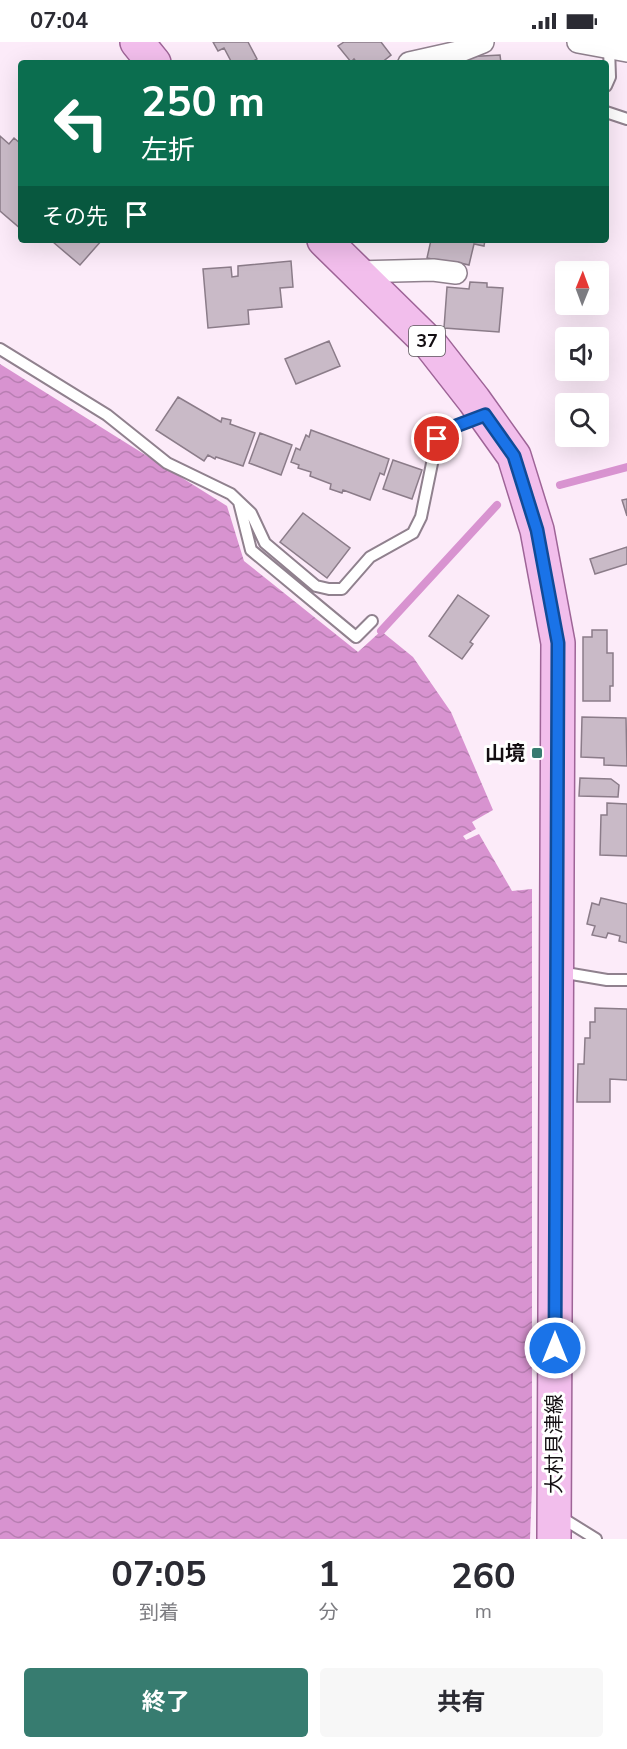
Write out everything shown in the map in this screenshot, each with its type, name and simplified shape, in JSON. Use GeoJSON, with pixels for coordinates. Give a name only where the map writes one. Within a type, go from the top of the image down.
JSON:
{"type":"FeatureCollection","features":[{"type":"Feature","properties":{"kind":"main road"},"geometry":{"type":"LineString","coordinates":[[137,42],[152,60]]}},
{"type":"Feature","properties":{"kind":"main road","name":"大村貝津線"},"geometry":{"type":"LineString","coordinates":[[327,243],[431,345],[514,456],[537,530],[558,643],[554,1526]]}},
{"type":"Feature","properties":{"kind":"street"},"geometry":{"type":"LineString","coordinates":[[422,60],[458,52],[483,42]]}},
{"type":"Feature","properties":{"kind":"street"},"geometry":{"type":"LineString","coordinates":[[578,42],[618,49]]}},
{"type":"Feature","properties":{"kind":"street"},"geometry":{"type":"LineString","coordinates":[[357,272],[433,270],[456,273]]}},
{"type":"Feature","properties":{"kind":"lane"},"geometry":{"type":"LineString","coordinates":[[609,78],[618,49]]}},
{"type":"Feature","properties":{"kind":"lane"},"geometry":{"type":"LineString","coordinates":[[609,113],[627,119]]}},
{"type":"Feature","properties":{"kind":"lane"},"geometry":{"type":"LineString","coordinates":[[0,349],[107,415],[167,463],[231,494],[251,513],[265,543],[316,586],[329,589],[342,589],[370,557],[413,533],[421,517],[437,439],[448,429],[485,415]]}},
{"type":"Feature","properties":{"kind":"lane"},"geometry":{"type":"LineString","coordinates":[[239,501],[250,550],[356,637],[372,621]]}},
{"type":"Feature","properties":{"kind":"lane"},"geometry":{"type":"LineString","coordinates":[[557,972],[607,980],[627,980]]}},
{"type":"Feature","properties":{"kind":"lane"},"geometry":{"type":"LineString","coordinates":[[554,1526],[596,1539]]}},
{"type":"Feature","properties":{"kind":"water"},"geometry":{"type":"Polygon","coordinates":[[[0,364],[227,506],[244,561],[358,652],[381,631],[413,657],[451,712],[493,810],[472,822],[476,829],[463,836],[466,840],[479,834],[512,891],[532,889],[532,1487],[530,1539],[0,1539],[0,364]]]}},
{"type":"Feature","properties":{"kind":"building"},"geometry":{"type":"Polygon","coordinates":[[[213,42],[248,42],[257,59],[230,60],[224,48],[218,51],[213,42]]]}},
{"type":"Feature","properties":{"kind":"building"},"geometry":{"type":"Polygon","coordinates":[[[344,42],[381,42],[391,55],[385,60],[349,60],[338,46],[344,42]]]}},
{"type":"Feature","properties":{"kind":"building"},"geometry":{"type":"Polygon","coordinates":[[[500,55],[501,60],[464,60],[464,57],[500,55]]]}},
{"type":"Feature","properties":{"kind":"building"},"geometry":{"type":"Polygon","coordinates":[[[0,136],[9,144],[14,138],[18,141],[18,226],[0,211],[0,136]]]}},
{"type":"Feature","properties":{"kind":"building"},"geometry":{"type":"Polygon","coordinates":[[[54,243],[99,243],[80,265],[54,243]]]}},
{"type":"Feature","properties":{"kind":"building"},"geometry":{"type":"Polygon","coordinates":[[[430,243],[484,243],[484,246],[474,244],[469,265],[427,258],[430,243]]]}},
{"type":"Feature","properties":{"kind":"building"},"geometry":{"type":"Polygon","coordinates":[[[291,261],[293,287],[280,288],[282,307],[248,310],[249,324],[208,328],[203,269],[231,267],[232,277],[238,276],[238,266],[291,261]]]}},
{"type":"Feature","properties":{"kind":"building"},"geometry":{"type":"Polygon","coordinates":[[[470,282],[487,283],[487,287],[503,288],[499,332],[444,328],[447,287],[469,289],[470,282]]]}},
{"type":"Feature","properties":{"kind":"building"},"geometry":{"type":"Polygon","coordinates":[[[329,341],[340,366],[296,384],[285,359],[329,341]]]}},
{"type":"Feature","properties":{"kind":"building"},"geometry":{"type":"Polygon","coordinates":[[[178,397],[221,422],[222,418],[231,420],[230,424],[255,433],[243,466],[208,455],[204,461],[156,430],[178,397]]]}},
{"type":"Feature","properties":{"kind":"building"},"geometry":{"type":"Polygon","coordinates":[[[311,430],[389,459],[384,475],[380,473],[370,500],[343,490],[342,493],[330,489],[331,484],[310,476],[311,472],[298,468],[299,465],[291,462],[296,448],[300,450],[306,435],[309,437],[311,430]]]}},
{"type":"Feature","properties":{"kind":"building"},"geometry":{"type":"Polygon","coordinates":[[[260,433],[292,445],[281,475],[249,463],[260,433]]]}},
{"type":"Feature","properties":{"kind":"building"},"geometry":{"type":"Polygon","coordinates":[[[393,460],[422,470],[412,499],[383,489],[393,460]]]}},
{"type":"Feature","properties":{"kind":"building"},"geometry":{"type":"Polygon","coordinates":[[[627,499],[627,516],[622,500],[627,499]]]}},
{"type":"Feature","properties":{"kind":"building"},"geometry":{"type":"Polygon","coordinates":[[[303,513],[350,548],[327,578],[280,542],[303,513]]]}},
{"type":"Feature","properties":{"kind":"building"},"geometry":{"type":"Polygon","coordinates":[[[627,547],[627,564],[595,574],[590,559],[627,547]]]}},
{"type":"Feature","properties":{"kind":"building"},"geometry":{"type":"Polygon","coordinates":[[[458,595],[489,616],[470,642],[473,644],[462,659],[429,636],[458,595]]]}},
{"type":"Feature","properties":{"kind":"building"},"geometry":{"type":"Polygon","coordinates":[[[592,630],[607,630],[607,653],[613,653],[613,686],[610,686],[610,701],[583,701],[583,637],[592,637],[592,630]]]}},
{"type":"Feature","properties":{"kind":"building"},"geometry":{"type":"Polygon","coordinates":[[[582,717],[626,718],[627,766],[604,765],[604,758],[581,757],[582,717]]]}},
{"type":"Feature","properties":{"kind":"building"},"geometry":{"type":"Polygon","coordinates":[[[580,778],[611,779],[619,785],[618,797],[579,796],[580,778]]]}},
{"type":"Feature","properties":{"kind":"building"},"geometry":{"type":"Polygon","coordinates":[[[607,803],[627,804],[627,856],[600,855],[601,815],[607,815],[607,803]]]}},
{"type":"Feature","properties":{"kind":"building"},"geometry":{"type":"Polygon","coordinates":[[[601,898],[627,904],[627,943],[619,941],[620,936],[608,933],[606,938],[592,935],[595,926],[587,924],[592,903],[599,905],[601,898]]]}},
{"type":"Feature","properties":{"kind":"building"},"geometry":{"type":"Polygon","coordinates":[[[595,1008],[627,1009],[627,1080],[610,1079],[610,1102],[577,1102],[578,1064],[584,1064],[585,1038],[590,1038],[590,1022],[595,1022],[595,1008]]]}},
{"type":"Feature","properties":{"kind":"waterway"},"geometry":{"type":"LineString","coordinates":[[560,485],[627,467]]}},
{"type":"Feature","properties":{"kind":"waterway"},"geometry":{"type":"LineString","coordinates":[[381,631],[497,505]]}},
{"type":"Feature","properties":{"kind":"place","name":"山境"},"geometry":{"type":"Point","coordinates":[537,753]}},
{"type":"Feature","properties":{"kind":"route"},"geometry":{"type":"LineString","coordinates":[[437,439],[448,429],[485,415],[514,456],[537,530],[558,643],[555,1348]]}}]}
